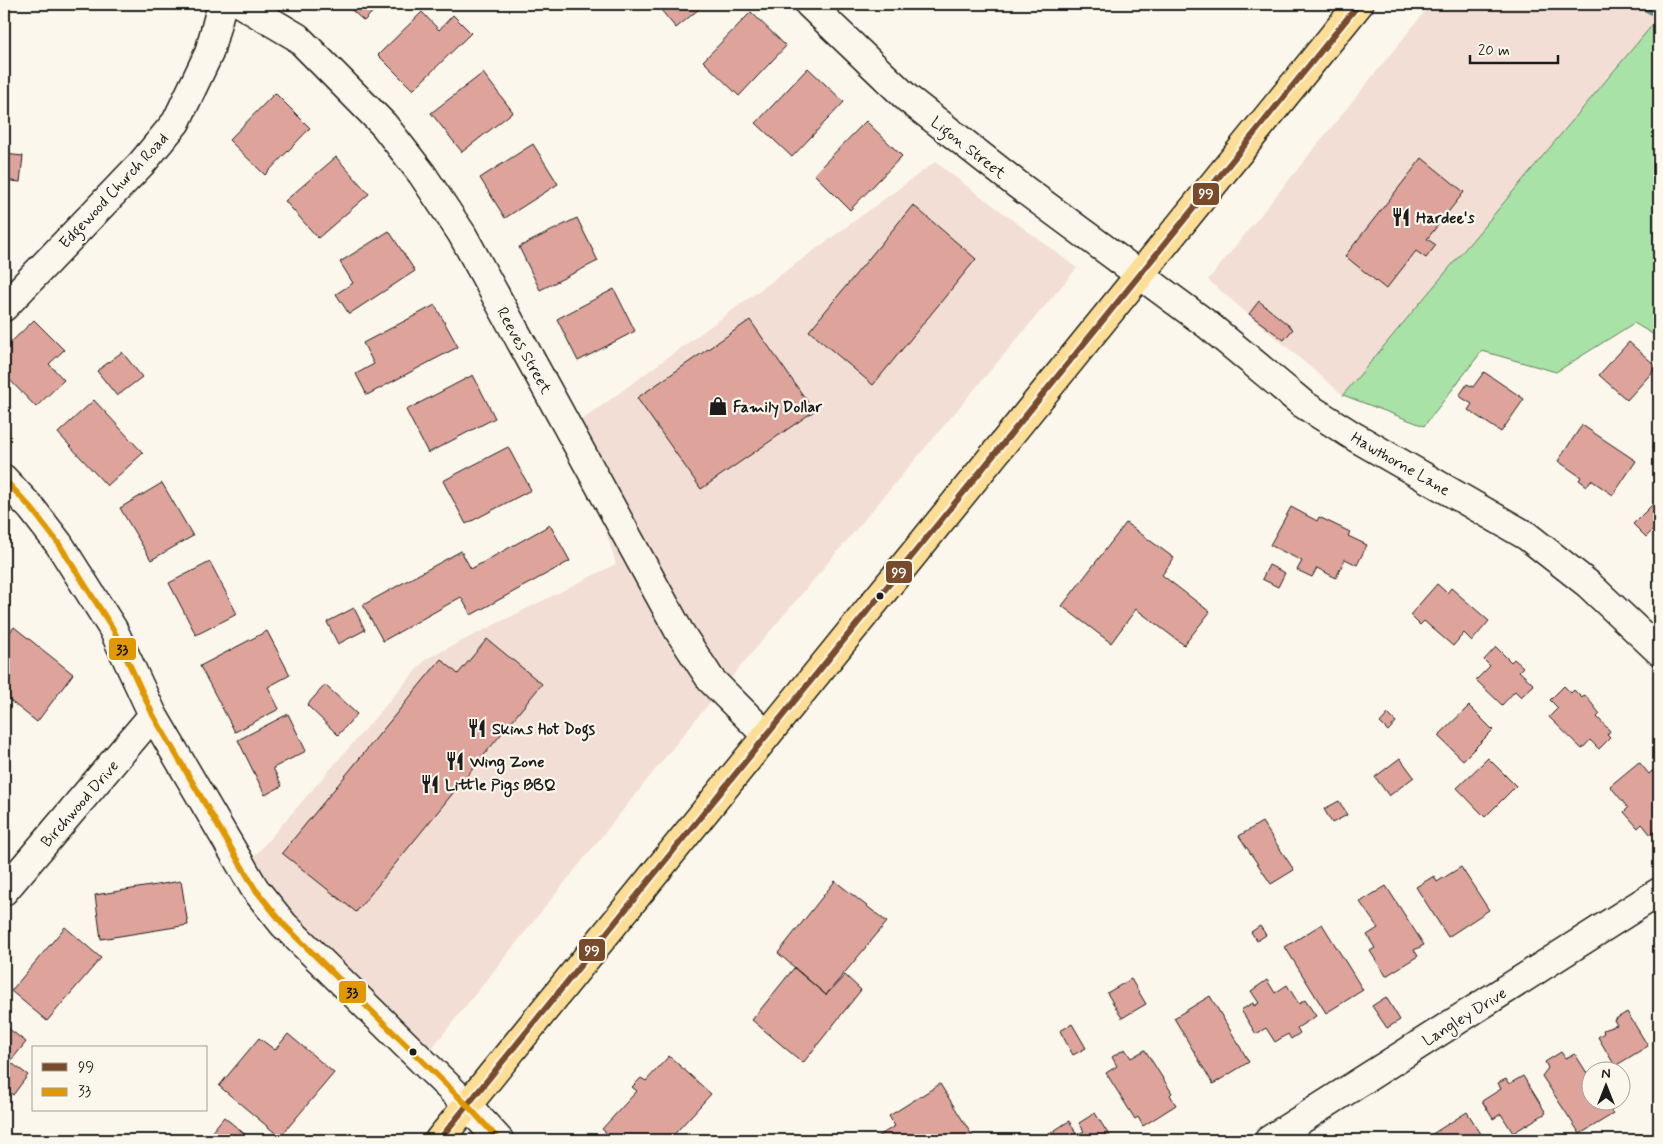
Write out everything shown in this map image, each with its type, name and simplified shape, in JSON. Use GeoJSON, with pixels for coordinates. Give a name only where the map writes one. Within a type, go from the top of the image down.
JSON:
{"type":"FeatureCollection","features":[{"type":"Feature","properties":{"kind":"main road"},"geometry":{"type":"LineString","coordinates":[[439,1140],[765,734],[1142,275],[1360,4]]}},
{"type":"Feature","properties":{"kind":"street","name":"Edgewood Church Road"},"geometry":{"type":"LineString","coordinates":[[4,306],[142,163],[176,122],[209,53],[222,4]]}},
{"type":"Feature","properties":{"kind":"street","name":"Reeves Street"},"geometry":{"type":"LineString","coordinates":[[241,4],[297,38],[384,125],[422,174],[462,234],[679,631],[711,680],[765,734]]}},
{"type":"Feature","properties":{"kind":"street","name":"Ligon Street"},"geometry":{"type":"LineString","coordinates":[[810,4],[907,98],[1018,185],[1142,275]]}},
{"type":"Feature","properties":{"kind":"street","name":"Hawthorne Lane"},"geometry":{"type":"LineString","coordinates":[[1142,275],[1208,325],[1306,406],[1355,438],[1527,536],[1588,584],[1659,651]]}},
{"type":"Feature","properties":{"kind":"street"},"geometry":{"type":"LineString","coordinates":[[4,479],[32,509],[59,544],[113,630],[153,715],[255,889],[284,925],[467,1105],[499,1140]]}},
{"type":"Feature","properties":{"kind":"street","name":"Birchwood Drive"},"geometry":{"type":"LineString","coordinates":[[4,891],[153,715]]}},
{"type":"Feature","properties":{"kind":"street","name":"Langley Drive"},"geometry":{"type":"LineString","coordinates":[[1268,1140],[1659,892]]}},
{"type":"Feature","properties":{"kind":"shaded area"},"geometry":{"type":"Polygon","coordinates":[[[1431,4],[1659,4],[1659,17],[1343,395],[1208,280],[1431,4]]]}},
{"type":"Feature","properties":{"kind":"shaded area"},"geometry":{"type":"Polygon","coordinates":[[[935,162],[1077,268],[696,719],[432,1048],[299,925],[253,858],[426,659],[616,564],[574,426],[935,162]]]}},
{"type":"Feature","properties":{"kind":"green space"},"geometry":{"type":"Polygon","coordinates":[[[1659,17],[1659,338],[1634,323],[1556,372],[1482,351],[1424,426],[1343,395],[1659,17]]]}},
{"type":"Feature","properties":{"kind":"building"},"geometry":{"type":"Polygon","coordinates":[[[345,4],[380,4],[364,21],[345,4]]]}},
{"type":"Feature","properties":{"kind":"building"},"geometry":{"type":"Polygon","coordinates":[[[656,4],[705,4],[676,28],[656,4]]]}},
{"type":"Feature","properties":{"kind":"building"},"geometry":{"type":"Polygon","coordinates":[[[422,12],[439,30],[453,15],[471,33],[413,90],[378,55],[422,12]]]}},
{"type":"Feature","properties":{"kind":"building"},"geometry":{"type":"Polygon","coordinates":[[[751,12],[786,46],[739,96],[703,61],[751,12]]]}},
{"type":"Feature","properties":{"kind":"building"},"geometry":{"type":"Polygon","coordinates":[[[808,68],[844,102],[792,157],[756,123],[808,68]]]}},
{"type":"Feature","properties":{"kind":"building"},"geometry":{"type":"Polygon","coordinates":[[[483,73],[513,112],[462,152],[431,113],[483,73]]]}},
{"type":"Feature","properties":{"kind":"building"},"geometry":{"type":"Polygon","coordinates":[[[275,93],[310,128],[265,175],[229,140],[275,93]]]}},
{"type":"Feature","properties":{"kind":"building"},"geometry":{"type":"Polygon","coordinates":[[[866,121],[902,156],[850,210],[814,174],[866,121]]]}},
{"type":"Feature","properties":{"kind":"building"},"geometry":{"type":"Polygon","coordinates":[[[533,144],[558,184],[505,218],[480,178],[533,144]]]}},
{"type":"Feature","properties":{"kind":"building"},"geometry":{"type":"Polygon","coordinates":[[[4,154],[23,156],[20,182],[4,180],[4,154]]]}},
{"type":"Feature","properties":{"kind":"building"},"geometry":{"type":"Polygon","coordinates":[[[336,157],[369,194],[318,238],[285,201],[336,157]]]}},
{"type":"Feature","properties":{"kind":"building"},"geometry":{"type":"Polygon","coordinates":[[[1422,158],[1464,192],[1427,239],[1436,245],[1426,258],[1416,251],[1386,289],[1345,256],[1422,158]]]}},
{"type":"Feature","properties":{"kind":"building"},"geometry":{"type":"Polygon","coordinates":[[[913,205],[976,259],[873,385],[809,331],[913,205]]]}},
{"type":"Feature","properties":{"kind":"building"},"geometry":{"type":"Polygon","coordinates":[[[577,218],[598,261],[540,290],[519,247],[577,218]]]}},
{"type":"Feature","properties":{"kind":"building"},"geometry":{"type":"Polygon","coordinates":[[[389,231],[415,271],[349,314],[336,294],[353,283],[340,262],[389,231]]]}},
{"type":"Feature","properties":{"kind":"building"},"geometry":{"type":"Polygon","coordinates":[[[614,289],[635,331],[578,361],[557,319],[614,289]]]}},
{"type":"Feature","properties":{"kind":"building"},"geometry":{"type":"Polygon","coordinates":[[[1259,301],[1293,329],[1284,340],[1249,314],[1259,301]]]}},
{"type":"Feature","properties":{"kind":"building"},"geometry":{"type":"Polygon","coordinates":[[[435,305],[458,347],[367,395],[356,374],[374,364],[363,343],[435,305]]]}},
{"type":"Feature","properties":{"kind":"building"},"geometry":{"type":"Polygon","coordinates":[[[34,320],[64,350],[49,364],[64,380],[36,407],[4,374],[4,349],[34,320]]]}},
{"type":"Feature","properties":{"kind":"building"},"geometry":{"type":"Polygon","coordinates":[[[750,320],[814,411],[701,489],[637,398],[750,320]]]}},
{"type":"Feature","properties":{"kind":"building"},"geometry":{"type":"Polygon","coordinates":[[[1629,342],[1657,367],[1627,400],[1599,375],[1629,342]]]}},
{"type":"Feature","properties":{"kind":"building"},"geometry":{"type":"Polygon","coordinates":[[[122,352],[142,377],[117,396],[97,371],[122,352]]]}},
{"type":"Feature","properties":{"kind":"building"},"geometry":{"type":"Polygon","coordinates":[[[1484,372],[1524,399],[1501,432],[1468,410],[1472,404],[1459,396],[1467,384],[1473,387],[1484,372]]]}},
{"type":"Feature","properties":{"kind":"building"},"geometry":{"type":"Polygon","coordinates":[[[473,375],[495,418],[428,453],[406,410],[473,375]]]}},
{"type":"Feature","properties":{"kind":"building"},"geometry":{"type":"Polygon","coordinates":[[[94,400],[143,453],[107,486],[58,433],[94,400]]]}},
{"type":"Feature","properties":{"kind":"building"},"geometry":{"type":"Polygon","coordinates":[[[1582,425],[1636,461],[1613,495],[1591,480],[1587,486],[1579,480],[1581,477],[1558,461],[1582,425]]]}},
{"type":"Feature","properties":{"kind":"building"},"geometry":{"type":"Polygon","coordinates":[[[508,447],[531,490],[466,524],[443,481],[508,447]]]}},
{"type":"Feature","properties":{"kind":"building"},"geometry":{"type":"Polygon","coordinates":[[[162,483],[193,536],[151,560],[120,508],[162,483]]]}},
{"type":"Feature","properties":{"kind":"building"},"geometry":{"type":"Polygon","coordinates":[[[1659,498],[1659,537],[1653,530],[1646,537],[1633,524],[1659,498]]]}},
{"type":"Feature","properties":{"kind":"building"},"geometry":{"type":"Polygon","coordinates":[[[1291,507],[1317,521],[1319,517],[1350,532],[1348,536],[1367,545],[1357,565],[1345,559],[1336,578],[1317,568],[1312,577],[1297,570],[1302,561],[1270,545],[1291,507]]]}},
{"type":"Feature","properties":{"kind":"building"},"geometry":{"type":"Polygon","coordinates":[[[1126,523],[1174,558],[1162,575],[1210,612],[1184,645],[1136,609],[1111,643],[1062,606],[1126,523]]]}},
{"type":"Feature","properties":{"kind":"building"},"geometry":{"type":"Polygon","coordinates":[[[550,525],[570,561],[471,615],[461,597],[383,641],[363,605],[461,551],[471,569],[550,525]]]}},
{"type":"Feature","properties":{"kind":"building"},"geometry":{"type":"Polygon","coordinates":[[[210,562],[237,614],[196,635],[169,583],[210,562]]]}},
{"type":"Feature","properties":{"kind":"building"},"geometry":{"type":"Polygon","coordinates":[[[1269,565],[1285,573],[1278,587],[1262,579],[1269,565]]]}},
{"type":"Feature","properties":{"kind":"building"},"geometry":{"type":"Polygon","coordinates":[[[1437,584],[1447,593],[1451,588],[1489,621],[1472,641],[1464,633],[1453,646],[1424,621],[1420,625],[1410,615],[1437,584]]]}},
{"type":"Feature","properties":{"kind":"building"},"geometry":{"type":"Polygon","coordinates":[[[354,608],[365,630],[338,644],[327,622],[354,608]]]}},
{"type":"Feature","properties":{"kind":"building"},"geometry":{"type":"Polygon","coordinates":[[[14,627],[73,674],[37,722],[4,696],[4,640],[14,627]]]}},
{"type":"Feature","properties":{"kind":"building"},"geometry":{"type":"Polygon","coordinates":[[[267,631],[290,675],[268,687],[279,709],[235,732],[200,666],[267,631]]]}},
{"type":"Feature","properties":{"kind":"building"},"geometry":{"type":"Polygon","coordinates":[[[487,639],[542,684],[356,912],[282,853],[441,659],[458,674],[487,639]]]}},
{"type":"Feature","properties":{"kind":"building"},"geometry":{"type":"Polygon","coordinates":[[[1496,647],[1511,662],[1514,659],[1523,667],[1519,671],[1534,685],[1521,697],[1515,691],[1502,705],[1476,680],[1490,666],[1484,660],[1496,647]]]}},
{"type":"Feature","properties":{"kind":"building"},"geometry":{"type":"Polygon","coordinates":[[[325,685],[357,714],[338,735],[307,705],[325,685]]]}},
{"type":"Feature","properties":{"kind":"building"},"geometry":{"type":"Polygon","coordinates":[[[1564,686],[1571,693],[1574,690],[1582,698],[1585,695],[1600,714],[1597,717],[1610,731],[1607,735],[1610,738],[1599,749],[1590,740],[1582,749],[1549,717],[1558,708],[1550,700],[1564,686]]]}},
{"type":"Feature","properties":{"kind":"building"},"geometry":{"type":"Polygon","coordinates":[[[1469,706],[1493,730],[1463,760],[1438,736],[1469,706]]]}},
{"type":"Feature","properties":{"kind":"building"},"geometry":{"type":"Polygon","coordinates":[[[288,714],[306,751],[273,768],[282,786],[265,795],[238,740],[288,714]]]}},
{"type":"Feature","properties":{"kind":"building"},"geometry":{"type":"Polygon","coordinates":[[[1388,714],[1396,722],[1388,731],[1380,723],[1388,714]]]}},
{"type":"Feature","properties":{"kind":"building"},"geometry":{"type":"Polygon","coordinates":[[[1400,758],[1414,777],[1389,796],[1375,777],[1400,758]]]}},
{"type":"Feature","properties":{"kind":"building"},"geometry":{"type":"Polygon","coordinates":[[[1488,758],[1516,786],[1485,817],[1457,788],[1488,758]]]}},
{"type":"Feature","properties":{"kind":"building"},"geometry":{"type":"Polygon","coordinates":[[[1639,762],[1649,774],[1653,770],[1659,777],[1659,828],[1651,835],[1642,824],[1638,828],[1624,812],[1628,808],[1610,786],[1639,762]]]}},
{"type":"Feature","properties":{"kind":"building"},"geometry":{"type":"Polygon","coordinates":[[[1339,801],[1347,815],[1332,823],[1324,809],[1339,801]]]}},
{"type":"Feature","properties":{"kind":"building"},"geometry":{"type":"Polygon","coordinates":[[[1262,822],[1294,870],[1271,884],[1239,836],[1262,822]]]}},
{"type":"Feature","properties":{"kind":"building"},"geometry":{"type":"Polygon","coordinates":[[[1461,867],[1489,910],[1448,937],[1416,887],[1434,876],[1437,882],[1461,867]]]}},
{"type":"Feature","properties":{"kind":"building"},"geometry":{"type":"Polygon","coordinates":[[[181,881],[188,925],[101,939],[95,895],[181,881]]]}},
{"type":"Feature","properties":{"kind":"building"},"geometry":{"type":"Polygon","coordinates":[[[835,881],[887,922],[826,995],[778,953],[835,881]]]}},
{"type":"Feature","properties":{"kind":"building"},"geometry":{"type":"Polygon","coordinates":[[[1386,886],[1424,945],[1414,950],[1418,956],[1386,976],[1370,951],[1375,948],[1367,935],[1378,928],[1360,902],[1386,886]]]}},
{"type":"Feature","properties":{"kind":"building"},"geometry":{"type":"Polygon","coordinates":[[[1322,924],[1363,990],[1326,1013],[1285,947],[1322,924]]]}},
{"type":"Feature","properties":{"kind":"building"},"geometry":{"type":"Polygon","coordinates":[[[1260,926],[1266,935],[1257,941],[1251,932],[1260,926]]]}},
{"type":"Feature","properties":{"kind":"building"},"geometry":{"type":"Polygon","coordinates":[[[65,927],[101,958],[47,1021],[11,991],[65,927]]]}},
{"type":"Feature","properties":{"kind":"building"},"geometry":{"type":"Polygon","coordinates":[[[794,968],[826,995],[845,975],[861,990],[803,1063],[752,1020],[794,968]]]}},
{"type":"Feature","properties":{"kind":"building"},"geometry":{"type":"Polygon","coordinates":[[[1131,979],[1146,1004],[1122,1018],[1107,993],[1131,979]]]}},
{"type":"Feature","properties":{"kind":"building"},"geometry":{"type":"Polygon","coordinates":[[[1267,980],[1275,993],[1287,985],[1299,1004],[1305,1000],[1316,1016],[1297,1028],[1300,1033],[1291,1039],[1288,1034],[1275,1042],[1266,1028],[1256,1034],[1241,1010],[1253,1003],[1254,1006],[1259,1003],[1251,991],[1267,980]]]}},
{"type":"Feature","properties":{"kind":"building"},"geometry":{"type":"Polygon","coordinates":[[[1210,996],[1249,1062],[1213,1084],[1174,1018],[1210,996]]]}},
{"type":"Feature","properties":{"kind":"building"},"geometry":{"type":"Polygon","coordinates":[[[1386,997],[1400,1020],[1387,1028],[1372,1006],[1386,997]]]}},
{"type":"Feature","properties":{"kind":"building"},"geometry":{"type":"Polygon","coordinates":[[[1627,1012],[1648,1046],[1622,1062],[1613,1062],[1598,1037],[1604,1033],[1603,1030],[1617,1025],[1614,1020],[1627,1012]]]}},
{"type":"Feature","properties":{"kind":"building"},"geometry":{"type":"Polygon","coordinates":[[[1072,1024],[1086,1048],[1073,1055],[1060,1031],[1072,1024]]]}},
{"type":"Feature","properties":{"kind":"building"},"geometry":{"type":"Polygon","coordinates":[[[4,1025],[26,1042],[10,1062],[28,1075],[13,1095],[4,1088],[4,1025]]]}},
{"type":"Feature","properties":{"kind":"building"},"geometry":{"type":"Polygon","coordinates":[[[288,1034],[334,1073],[280,1137],[219,1086],[259,1038],[275,1050],[288,1034]]]}},
{"type":"Feature","properties":{"kind":"building"},"geometry":{"type":"Polygon","coordinates":[[[1125,1049],[1131,1058],[1145,1050],[1172,1093],[1170,1095],[1176,1105],[1143,1126],[1138,1117],[1135,1119],[1106,1073],[1117,1066],[1112,1057],[1125,1049]]]}},
{"type":"Feature","properties":{"kind":"building"},"geometry":{"type":"Polygon","coordinates":[[[1561,1052],[1565,1058],[1575,1054],[1580,1062],[1580,1112],[1612,1112],[1613,1114],[1580,1134],[1542,1076],[1548,1068],[1545,1062],[1561,1052]]]}},
{"type":"Feature","properties":{"kind":"building"},"geometry":{"type":"Polygon","coordinates":[[[669,1056],[711,1094],[669,1140],[614,1140],[602,1129],[637,1091],[632,1087],[641,1078],[646,1081],[669,1056]]]}},
{"type":"Feature","properties":{"kind":"building"},"geometry":{"type":"Polygon","coordinates":[[[1523,1076],[1546,1113],[1513,1133],[1501,1114],[1493,1119],[1482,1101],[1501,1089],[1498,1083],[1506,1079],[1509,1084],[1523,1076]]]}},
{"type":"Feature","properties":{"kind":"building"},"geometry":{"type":"Polygon","coordinates":[[[940,1084],[975,1140],[872,1140],[895,1126],[889,1116],[940,1084]]]}},
{"type":"Feature","properties":{"kind":"building"},"geometry":{"type":"Polygon","coordinates":[[[1467,1112],[1485,1140],[1428,1140],[1426,1138],[1467,1112]]]}},
{"type":"Feature","properties":{"kind":"building"},"geometry":{"type":"Polygon","coordinates":[[[1095,1113],[1112,1140],[1040,1140],[1069,1121],[1077,1135],[1084,1131],[1079,1123],[1095,1113]]]}},
{"type":"Feature","properties":{"kind":"building"},"geometry":{"type":"Polygon","coordinates":[[[224,1117],[252,1140],[205,1140],[224,1117]]]}},
{"type":"Feature","properties":{"kind":"waterway"},"geometry":{"type":"LineString","coordinates":[[1641,4],[1659,14]]}},
{"type":"Feature","properties":{"kind":"transit line","name":"99"},"geometry":{"type":"LineString","coordinates":[[439,1140],[1359,4]]}},
{"type":"Feature","properties":{"kind":"transit line","name":"33"},"geometry":{"type":"LineString","coordinates":[[4,479],[32,509],[59,544],[113,629],[153,715],[255,889],[284,925],[467,1105],[499,1140]]}},
{"type":"Feature","properties":{"kind":"place","name":"Hardee's"},"geometry":{"type":"Point","coordinates":[1401,217]}},
{"type":"Feature","properties":{"kind":"place","name":"Family Dollar"},"geometry":{"type":"Point","coordinates":[718,406]}},
{"type":"Feature","properties":{"kind":"place","name":"Skins Hot Dogs"},"geometry":{"type":"Point","coordinates":[477,728]}},
{"type":"Feature","properties":{"kind":"place","name":"Wing Zone"},"geometry":{"type":"Point","coordinates":[455,761]}},
{"type":"Feature","properties":{"kind":"place","name":"Little Pigs BBQ"},"geometry":{"type":"Point","coordinates":[430,784]}}]}
